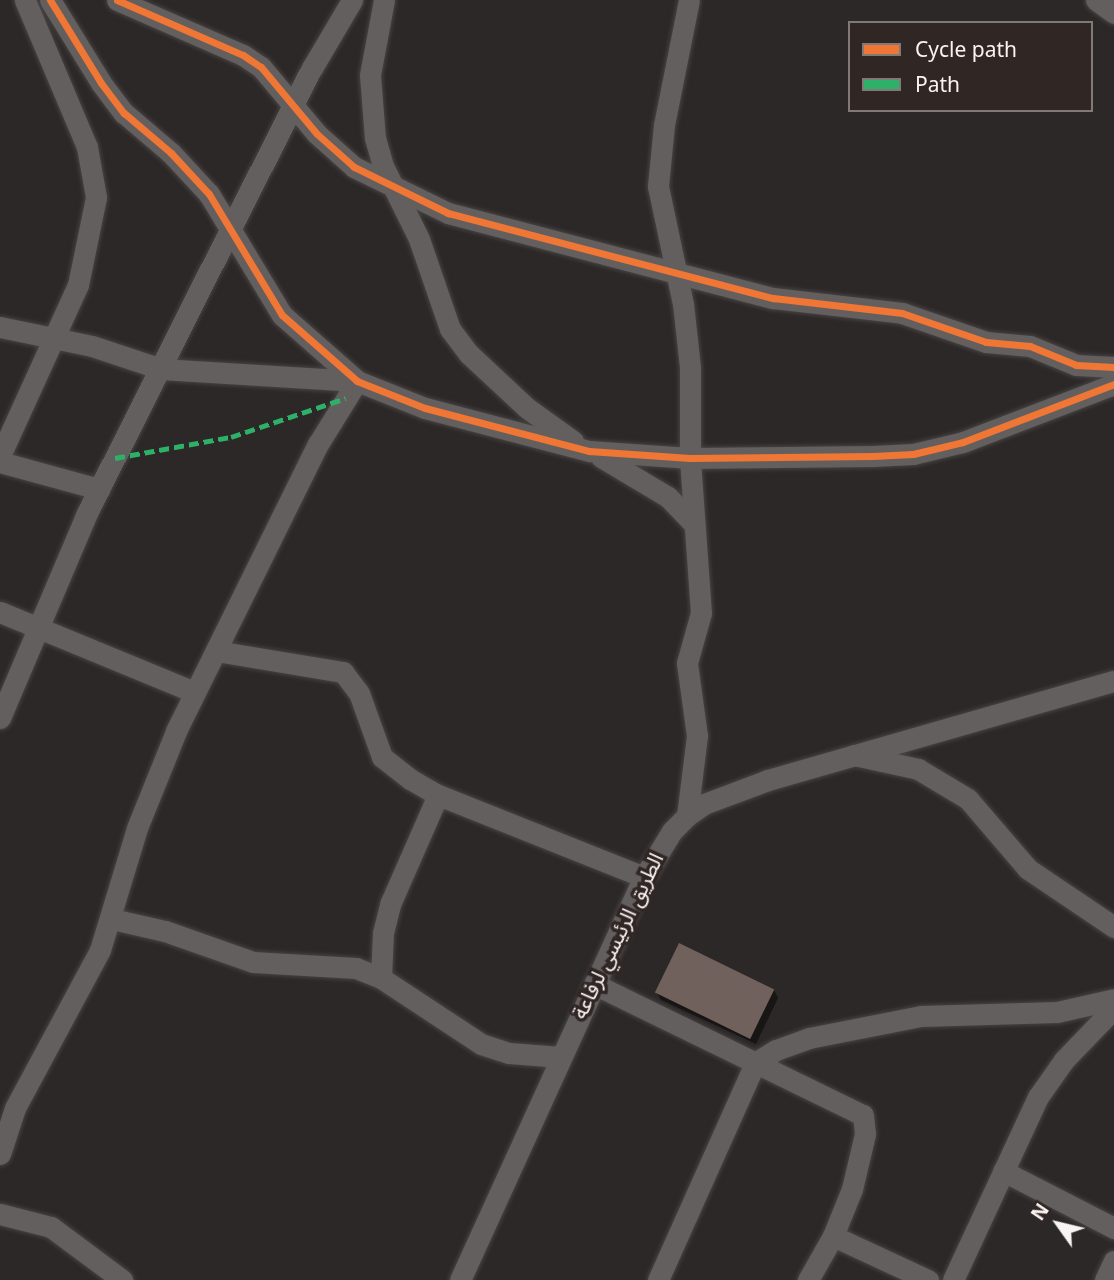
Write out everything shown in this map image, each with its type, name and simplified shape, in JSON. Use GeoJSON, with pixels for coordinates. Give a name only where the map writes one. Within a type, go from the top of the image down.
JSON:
{"type":"FeatureCollection","features":[{"type":"Feature","properties":{"kind":"street"},"geometry":{"type":"LineString","coordinates":[[0,456],[87,257],[96,197],[87,147],[25,0]]}},
{"type":"Feature","properties":{"kind":"street"},"geometry":{"type":"LineString","coordinates":[[50,0],[109,93],[145,134],[191,172],[231,227],[282,315],[357,381]]}},
{"type":"Feature","properties":{"kind":"street"},"geometry":{"type":"LineString","coordinates":[[117,0],[243,55],[294,103],[333,150],[396,190],[448,213],[503,230],[675,270],[773,298],[930,319],[986,342],[1030,346],[1076,365],[1114,367]]}},
{"type":"Feature","properties":{"kind":"street"},"geometry":{"type":"LineString","coordinates":[[0,718],[36,628],[99,489],[294,103],[352,0]]}},
{"type":"Feature","properties":{"kind":"street"},"geometry":{"type":"LineString","coordinates":[[384,0],[370,105],[383,166],[419,239],[450,329],[469,354],[527,408],[589,451],[634,473],[668,497],[694,524]]}},
{"type":"Feature","properties":{"kind":"street"},"geometry":{"type":"LineString","coordinates":[[687,816],[696,736],[687,663],[701,613],[690,458],[690,367],[675,270],[662,215],[659,156],[689,0]]}},
{"type":"Feature","properties":{"kind":"street"},"geometry":{"type":"LineString","coordinates":[[1096,0],[1114,13]]}},
{"type":"Feature","properties":{"kind":"street"},"geometry":{"type":"LineString","coordinates":[[0,327],[54,336],[161,369],[357,381],[425,408],[589,451],[690,458],[913,454],[996,431],[1114,384]]}},
{"type":"Feature","properties":{"kind":"street"},"geometry":{"type":"LineString","coordinates":[[0,1154],[15,1108],[64,1021],[113,919],[137,828],[194,692],[318,444],[357,381]]}},
{"type":"Feature","properties":{"kind":"street"},"geometry":{"type":"LineString","coordinates":[[0,462],[99,489]]}},
{"type":"Feature","properties":{"kind":"street"},"geometry":{"type":"LineString","coordinates":[[0,612],[194,692]]}},
{"type":"Feature","properties":{"kind":"street"},"geometry":{"type":"LineString","coordinates":[[216,650],[343,672],[359,693],[382,757],[438,795],[643,877]]}},
{"type":"Feature","properties":{"kind":"street","name":"الطريق الرئيسي لرفاعة"},"geometry":{"type":"LineString","coordinates":[[460,1280],[643,877],[672,831],[687,816],[728,794],[853,754],[1114,681]]}},
{"type":"Feature","properties":{"kind":"street"},"geometry":{"type":"LineString","coordinates":[[853,754],[918,769],[968,799],[1028,869],[1114,927]]}},
{"type":"Feature","properties":{"kind":"street"},"geometry":{"type":"LineString","coordinates":[[381,978],[383,933],[398,878],[438,795]]}},
{"type":"Feature","properties":{"kind":"street"},"geometry":{"type":"LineString","coordinates":[[113,919],[165,931],[253,962],[356,968],[381,978],[481,1044],[509,1053],[561,1057]]}},
{"type":"Feature","properties":{"kind":"street"},"geometry":{"type":"LineString","coordinates":[[594,984],[863,1115],[861,1154],[833,1236],[808,1280]]}},
{"type":"Feature","properties":{"kind":"street"},"geometry":{"type":"LineString","coordinates":[[664,1278],[755,1063],[808,1038],[921,1016],[1057,1012],[1114,999]]}},
{"type":"Feature","properties":{"kind":"street"},"geometry":{"type":"LineString","coordinates":[[953,1280],[1038,1097],[1064,1060],[1114,1009]]}},
{"type":"Feature","properties":{"kind":"street"},"geometry":{"type":"LineString","coordinates":[[1003,1171],[1114,1228]]}},
{"type":"Feature","properties":{"kind":"street"},"geometry":{"type":"LineString","coordinates":[[0,1214],[51,1227],[122,1280]]}},
{"type":"Feature","properties":{"kind":"street"},"geometry":{"type":"LineString","coordinates":[[833,1236],[928,1280]]}},
{"type":"Feature","properties":{"kind":"street"},"geometry":{"type":"LineString","coordinates":[[1105,1280],[1114,1261]]}},
{"type":"Feature","properties":{"kind":"building"},"geometry":{"type":"Polygon","coordinates":[[[679,943],[774,989],[750,1039],[655,992],[679,943]]]}},
{"type":"Feature","properties":{"kind":"marked path"},"geometry":{"type":"LineString","coordinates":[[115,458],[231,437],[346,398]]}},
{"type":"Feature","properties":{"kind":"cycle path"},"geometry":{"type":"LineString","coordinates":[[50,0],[101,83],[124,113],[171,153],[209,194],[282,315],[357,381],[425,408],[589,451],[690,458],[873,456],[913,454],[963,442],[1114,384]]}},
{"type":"Feature","properties":{"kind":"cycle path"},"geometry":{"type":"LineString","coordinates":[[117,0],[243,55],[261,67],[317,134],[354,167],[448,213],[773,298],[902,313],[986,342],[1030,346],[1076,365],[1114,367]]}}]}
